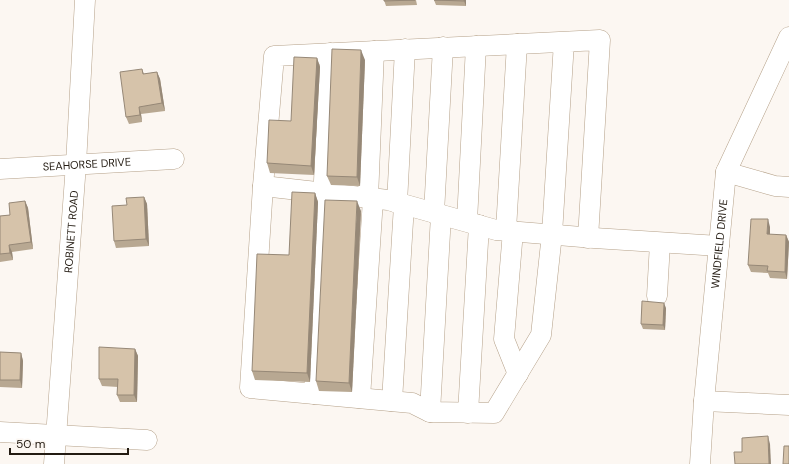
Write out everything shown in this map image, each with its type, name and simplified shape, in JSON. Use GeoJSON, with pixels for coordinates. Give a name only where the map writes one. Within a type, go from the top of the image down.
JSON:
{"type":"FeatureCollection","features":[{"type":"Feature","properties":{"kind":"street","name":"ROBINETT ROAD"},"geometry":{"type":"LineString","coordinates":[[54,464],[76,164],[85,0]]}},
{"type":"Feature","properties":{"kind":"street","name":"WINDFIELD DRIVE"},"geometry":{"type":"LineString","coordinates":[[700,464],[704,401],[726,172],[789,37]]}},
{"type":"Feature","properties":{"kind":"street"},"geometry":{"type":"LineString","coordinates":[[564,42],[552,234],[541,335],[494,413],[430,412],[412,403],[250,388],[263,186],[274,56],[600,40],[588,238]]}},
{"type":"Feature","properties":{"kind":"street"},"geometry":{"type":"LineString","coordinates":[[517,44],[504,339],[518,374]]}},
{"type":"Feature","properties":{"kind":"street"},"geometry":{"type":"LineString","coordinates":[[468,413],[476,46]]}},
{"type":"Feature","properties":{"kind":"street"},"geometry":{"type":"LineString","coordinates":[[430,412],[443,48]]}},
{"type":"Feature","properties":{"kind":"street"},"geometry":{"type":"LineString","coordinates":[[392,401],[401,204],[405,49]]}},
{"type":"Feature","properties":{"kind":"street"},"geometry":{"type":"LineString","coordinates":[[360,398],[370,198],[374,51]]}},
{"type":"Feature","properties":{"kind":"street"},"geometry":{"type":"LineString","coordinates":[[314,394],[325,194],[330,53]]}},
{"type":"Feature","properties":{"kind":"street","name":"SEAHORSE DRIVE"},"geometry":{"type":"LineString","coordinates":[[0,169],[174,159]]}},
{"type":"Feature","properties":{"kind":"street"},"geometry":{"type":"LineString","coordinates":[[726,172],[776,186],[789,187]]}},
{"type":"Feature","properties":{"kind":"street"},"geometry":{"type":"LineString","coordinates":[[263,186],[370,198],[401,204],[509,231],[588,238],[719,246]]}},
{"type":"Feature","properties":{"kind":"street"},"geometry":{"type":"LineString","coordinates":[[657,296],[660,242]]}},
{"type":"Feature","properties":{"kind":"street"},"geometry":{"type":"LineString","coordinates":[[704,401],[789,405]]}},
{"type":"Feature","properties":{"kind":"street"},"geometry":{"type":"LineString","coordinates":[[0,432],[147,440]]}},
{"type":"Feature","properties":{"kind":"building"},"geometry":{"type":"Polygon","coordinates":[[[384,0],[415,0],[384,1],[384,0]]]}},
{"type":"Feature","properties":{"kind":"building"},"geometry":{"type":"Polygon","coordinates":[[[434,0],[464,0],[464,1],[434,0]]]}},
{"type":"Feature","properties":{"kind":"building"},"geometry":{"type":"Polygon","coordinates":[[[332,49],[361,50],[357,177],[327,176],[332,49]]]}},
{"type":"Feature","properties":{"kind":"building"},"geometry":{"type":"Polygon","coordinates":[[[294,57],[317,58],[311,166],[267,163],[269,120],[291,121],[294,57]]]}},
{"type":"Feature","properties":{"kind":"building"},"geometry":{"type":"Polygon","coordinates":[[[142,69],[143,74],[157,72],[162,103],[139,107],[140,115],[126,117],[120,72],[142,69]]]}},
{"type":"Feature","properties":{"kind":"building"},"geometry":{"type":"Polygon","coordinates":[[[292,192],[315,193],[307,373],[252,371],[257,254],[289,255],[292,192]]]}},
{"type":"Feature","properties":{"kind":"building"},"geometry":{"type":"Polygon","coordinates":[[[144,197],[146,239],[114,241],[112,206],[127,205],[126,198],[144,197]]]}},
{"type":"Feature","properties":{"kind":"building"},"geometry":{"type":"Polygon","coordinates":[[[325,200],[357,201],[349,383],[316,381],[325,200]]]}},
{"type":"Feature","properties":{"kind":"building"},"geometry":{"type":"Polygon","coordinates":[[[25,201],[31,242],[9,245],[10,253],[0,254],[0,216],[10,215],[9,203],[25,201]]]}},
{"type":"Feature","properties":{"kind":"building"},"geometry":{"type":"Polygon","coordinates":[[[751,219],[768,219],[767,234],[786,235],[785,272],[767,271],[768,266],[748,265],[751,219]]]}},
{"type":"Feature","properties":{"kind":"building"},"geometry":{"type":"Polygon","coordinates":[[[642,301],[664,303],[663,325],[641,324],[642,301]]]}},
{"type":"Feature","properties":{"kind":"building"},"geometry":{"type":"Polygon","coordinates":[[[99,347],[135,349],[134,395],[117,395],[118,379],[99,379],[99,347]]]}},
{"type":"Feature","properties":{"kind":"building"},"geometry":{"type":"Polygon","coordinates":[[[0,352],[21,353],[20,380],[0,380],[0,352]]]}},
{"type":"Feature","properties":{"kind":"building"},"geometry":{"type":"Polygon","coordinates":[[[768,436],[769,464],[735,464],[734,452],[742,452],[742,438],[768,436]]]}},
{"type":"Feature","properties":{"kind":"building"},"geometry":{"type":"Polygon","coordinates":[[[784,446],[789,446],[789,464],[783,464],[784,446]]]}}]}
